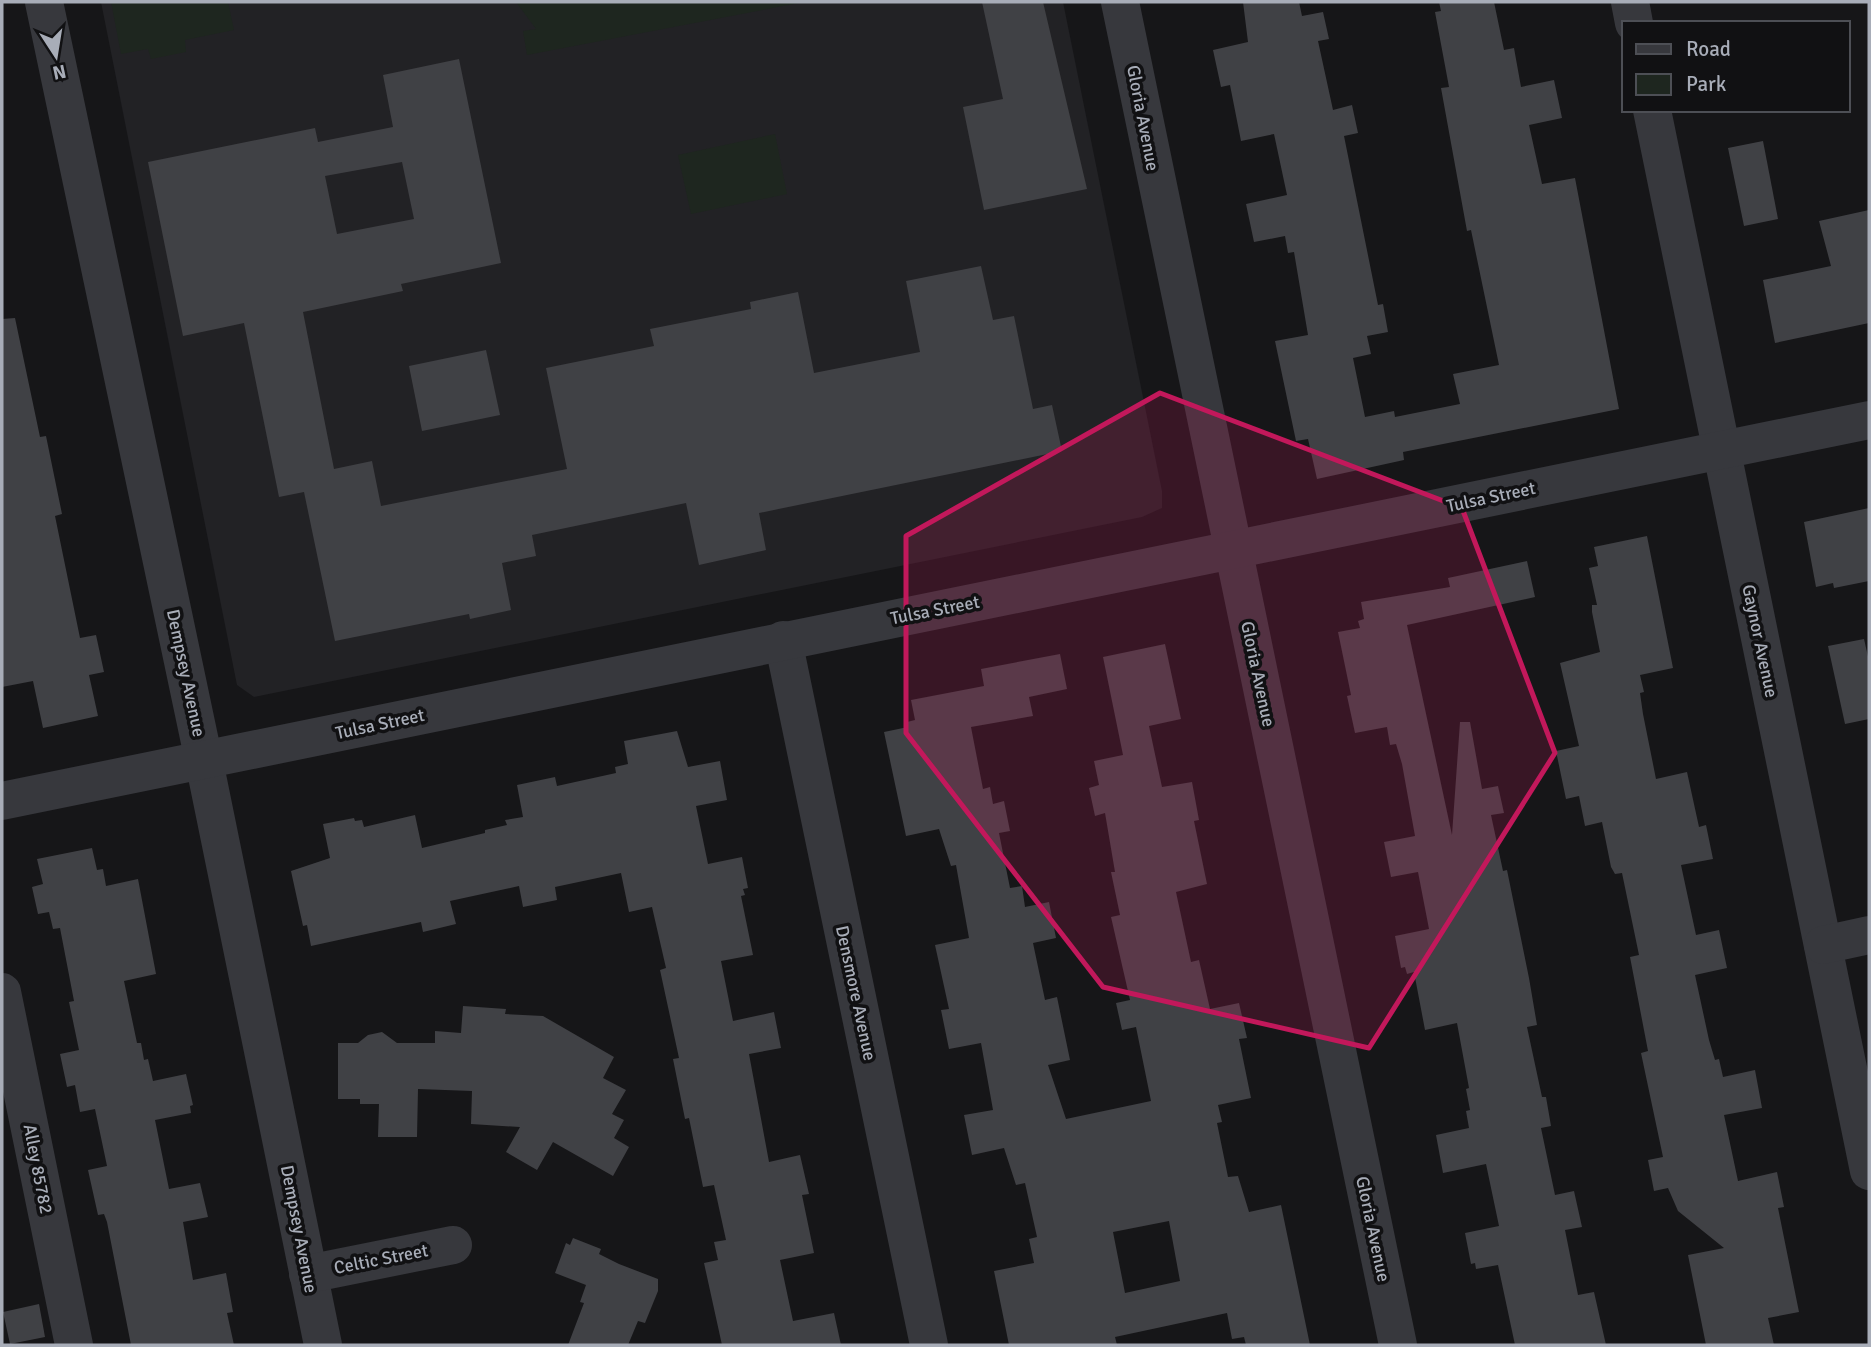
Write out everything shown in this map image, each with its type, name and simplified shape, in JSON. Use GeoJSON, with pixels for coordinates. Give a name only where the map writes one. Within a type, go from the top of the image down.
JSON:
{"type":"FeatureCollection","features":[{"type":"Feature","properties":{"kind":"street","name":"Dempsey Avenue"},"geometry":{"type":"LineString","coordinates":[[44,2],[204,761],[323,1345]]}},
{"type":"Feature","properties":{"kind":"street","name":"Gloria Avenue"},"geometry":{"type":"LineString","coordinates":[[1120,2],[1398,1345]]}},
{"type":"Feature","properties":{"kind":"street"},"geometry":{"type":"LineString","coordinates":[[1629,2],[1634,21]]}},
{"type":"Feature","properties":{"kind":"street","name":"Gaynor Avenue"},"geometry":{"type":"LineString","coordinates":[[1652,112],[1869,1171]]}},
{"type":"Feature","properties":{"kind":"street","name":"Tulsa Street"},"geometry":{"type":"LineString","coordinates":[[2,801],[1869,420]]}},
{"type":"Feature","properties":{"kind":"street","name":"Densmore Avenue"},"geometry":{"type":"LineString","coordinates":[[783,640],[929,1345]]}},
{"type":"Feature","properties":{"kind":"street"},"geometry":{"type":"LineString","coordinates":[[1823,945],[1869,936]]}},
{"type":"Feature","properties":{"kind":"street","name":"Alley 85782"},"geometry":{"type":"LineString","coordinates":[[2,992],[74,1345]]}},
{"type":"Feature","properties":{"kind":"street","name":"Celtic Street"},"geometry":{"type":"LineString","coordinates":[[308,1274],[453,1245]]}},
{"type":"Feature","properties":{"kind":"highlighted area"},"geometry":{"type":"Polygon","coordinates":[[[1160,393],[1462,508],[1555,753],[1369,1048],[1103,987],[906,733],[906,536],[1160,393]]]}},
{"type":"Feature","properties":{"kind":"shaded area"},"geometry":{"type":"Polygon","coordinates":[[[101,2],[1063,2],[1162,491],[1162,508],[1142,517],[254,697],[237,685],[101,2]]]}},
{"type":"Feature","properties":{"kind":"green space"},"geometry":{"type":"Polygon","coordinates":[[[111,2],[228,2],[234,30],[185,40],[186,52],[151,59],[148,49],[121,54],[111,2]]]}},
{"type":"Feature","properties":{"kind":"green space"},"geometry":{"type":"Polygon","coordinates":[[[516,2],[804,2],[527,55],[523,31],[536,29],[516,2]]]}},
{"type":"Feature","properties":{"kind":"green space"},"geometry":{"type":"Polygon","coordinates":[[[775,134],[787,194],[691,214],[678,155],[775,134]]]}},
{"type":"Feature","properties":{"kind":"building"},"geometry":{"type":"Polygon","coordinates":[[[982,2],[1043,2],[1087,189],[984,210],[963,107],[1003,99],[982,2]]]}},
{"type":"Feature","properties":{"kind":"building"},"geometry":{"type":"Polygon","coordinates":[[[1243,2],[1299,2],[1302,16],[1323,12],[1329,39],[1318,41],[1333,110],[1352,105],[1358,133],[1344,136],[1378,305],[1383,304],[1388,332],[1367,336],[1371,354],[1353,358],[1365,417],[1394,411],[1395,417],[1460,404],[1453,374],[1499,365],[1471,230],[1467,231],[1441,88],[1449,87],[1435,12],[1441,11],[1439,2],[1494,2],[1504,50],[1514,48],[1521,87],[1554,80],[1562,118],[1529,125],[1542,184],[1575,178],[1619,409],[1403,452],[1404,460],[1317,479],[1308,439],[1296,441],[1275,341],[1308,335],[1294,252],[1288,253],[1285,236],[1254,242],[1246,204],[1287,195],[1274,134],[1241,141],[1230,85],[1221,87],[1213,50],[1248,42],[1243,2]]]}},
{"type":"Feature","properties":{"kind":"building"},"geometry":{"type":"Polygon","coordinates":[[[459,59],[501,263],[401,284],[403,291],[303,312],[334,469],[372,461],[381,506],[567,469],[546,368],[654,346],[650,329],[751,309],[750,302],[798,292],[814,373],[920,352],[906,281],[981,266],[993,320],[1014,316],[1033,409],[1052,405],[1062,451],[759,513],[766,550],[699,565],[686,503],[532,535],[536,556],[502,563],[511,610],[470,619],[469,614],[335,641],[304,492],[279,497],[244,323],[183,336],[148,162],[315,128],[318,142],[393,127],[383,75],[459,59]],[[402,162],[325,176],[337,234],[414,219],[402,162]]]}},
{"type":"Feature","properties":{"kind":"building"},"geometry":{"type":"Polygon","coordinates":[[[1763,141],[1778,219],[1744,226],[1728,148],[1763,141]]]}},
{"type":"Feature","properties":{"kind":"building"},"geometry":{"type":"Polygon","coordinates":[[[1869,210],[1869,323],[1775,343],[1763,280],[1831,266],[1819,221],[1869,210]]]}},
{"type":"Feature","properties":{"kind":"building"},"geometry":{"type":"Polygon","coordinates":[[[15,318],[40,437],[46,436],[62,514],[55,516],[80,638],[96,635],[104,672],[89,675],[98,716],[43,728],[33,681],[2,687],[2,319],[15,318]]]}},
{"type":"Feature","properties":{"kind":"building"},"geometry":{"type":"Polygon","coordinates":[[[486,350],[500,415],[422,431],[409,366],[486,350]]]}},
{"type":"Feature","properties":{"kind":"building"},"geometry":{"type":"Polygon","coordinates":[[[1869,508],[1869,581],[1834,588],[1833,583],[1816,587],[1804,522],[1869,508]]]}},
{"type":"Feature","properties":{"kind":"building"},"geometry":{"type":"Polygon","coordinates":[[[1647,536],[1673,668],[1640,675],[1644,692],[1640,693],[1643,714],[1656,779],[1687,772],[1699,827],[1706,825],[1713,859],[1681,865],[1696,935],[1719,930],[1727,968],[1695,975],[1709,1040],[1715,1060],[1719,1059],[1723,1077],[1755,1070],[1762,1108],[1724,1115],[1738,1181],[1777,1172],[1784,1207],[1778,1208],[1799,1312],[1768,1318],[1774,1345],[1706,1345],[1688,1255],[1724,1248],[1678,1211],[1668,1188],[1654,1191],[1648,1160],[1663,1157],[1641,1053],[1648,1051],[1630,957],[1639,955],[1622,873],[1615,874],[1611,867],[1602,822],[1585,826],[1579,796],[1566,799],[1556,751],[1579,746],[1560,663],[1600,652],[1592,612],[1592,605],[1597,605],[1589,568],[1598,566],[1594,547],[1647,536]]]}},
{"type":"Feature","properties":{"kind":"building"},"geometry":{"type":"Polygon","coordinates":[[[1527,561],[1535,597],[1407,625],[1452,835],[1460,722],[1470,722],[1482,789],[1498,786],[1504,813],[1491,815],[1503,871],[1507,870],[1537,1025],[1527,1027],[1551,1126],[1541,1128],[1555,1195],[1574,1191],[1582,1227],[1565,1230],[1578,1295],[1594,1292],[1606,1345],[1515,1345],[1498,1265],[1476,1269],[1475,1263],[1471,1264],[1465,1233],[1499,1226],[1486,1164],[1443,1173],[1436,1135],[1469,1128],[1466,1111],[1470,1110],[1466,1089],[1469,1088],[1457,1023],[1425,1030],[1414,972],[1407,974],[1405,967],[1401,968],[1395,936],[1429,929],[1418,872],[1391,877],[1384,842],[1415,836],[1402,764],[1396,744],[1390,745],[1387,727],[1355,733],[1347,696],[1351,695],[1338,632],[1360,628],[1358,621],[1364,619],[1361,602],[1450,587],[1448,578],[1527,561]]]}},
{"type":"Feature","properties":{"kind":"building"},"geometry":{"type":"Polygon","coordinates":[[[1864,639],[1869,661],[1869,719],[1845,724],[1828,646],[1864,639]]]}},
{"type":"Feature","properties":{"kind":"building"},"geometry":{"type":"Polygon","coordinates":[[[1165,644],[1181,719],[1149,726],[1162,787],[1192,782],[1199,820],[1194,821],[1207,884],[1176,892],[1191,962],[1199,960],[1210,1009],[1239,1003],[1247,1038],[1239,1039],[1251,1098],[1218,1105],[1222,1122],[1217,1123],[1228,1177],[1238,1176],[1249,1212],[1281,1205],[1310,1345],[1246,1345],[1244,1337],[1232,1339],[1227,1313],[1115,1337],[1117,1345],[1009,1345],[994,1271],[1034,1263],[1029,1239],[1037,1237],[1025,1183],[1016,1185],[1004,1148],[972,1155],[964,1115],[993,1110],[981,1043],[949,1049],[941,1010],[949,1009],[935,945],[969,938],[956,865],[951,866],[939,829],[906,836],[884,732],[908,727],[907,722],[915,720],[911,700],[984,686],[981,669],[1060,654],[1067,689],[1029,697],[1033,716],[971,727],[983,789],[990,787],[993,804],[1004,801],[1010,831],[999,833],[1010,888],[1022,886],[1025,907],[1049,902],[1056,938],[1033,943],[1045,1000],[1057,997],[1070,1060],[1048,1065],[1066,1119],[1151,1101],[1136,1027],[1122,1030],[1116,1003],[1130,1000],[1111,917],[1120,915],[1111,872],[1115,872],[1105,813],[1095,816],[1089,788],[1099,785],[1094,761],[1123,755],[1103,657],[1165,644]],[[1169,1221],[1113,1232],[1125,1293],[1180,1281],[1169,1221]]]}},
{"type":"Feature","properties":{"kind":"building"},"geometry":{"type":"Polygon","coordinates":[[[677,731],[688,767],[720,761],[727,800],[696,806],[708,864],[742,857],[748,888],[743,889],[745,895],[741,896],[753,955],[721,961],[733,1021],[774,1012],[781,1048],[749,1054],[769,1162],[800,1155],[809,1194],[802,1195],[814,1253],[780,1260],[793,1321],[834,1313],[841,1345],[722,1345],[704,1263],[718,1260],[714,1242],[726,1240],[714,1185],[703,1187],[689,1118],[685,1119],[673,1059],[679,1058],[660,970],[666,968],[652,907],[629,912],[621,873],[555,887],[557,900],[523,907],[519,886],[450,901],[456,924],[423,932],[421,922],[311,946],[307,925],[303,926],[291,871],[330,858],[323,824],[354,818],[355,821],[362,820],[364,827],[415,815],[422,848],[485,833],[485,830],[507,825],[505,820],[523,817],[517,785],[555,777],[557,786],[616,773],[615,767],[628,764],[624,741],[677,731]]]}},
{"type":"Feature","properties":{"kind":"building"},"geometry":{"type":"Polygon","coordinates":[[[92,848],[97,870],[103,869],[106,886],[138,879],[156,974],[124,981],[137,1043],[141,1043],[144,1060],[148,1059],[153,1081],[186,1074],[193,1105],[190,1106],[191,1113],[155,1120],[169,1189],[200,1183],[208,1217],[183,1222],[193,1280],[226,1273],[233,1312],[227,1313],[234,1345],[131,1345],[107,1222],[104,1214],[98,1215],[88,1170],[107,1166],[95,1109],[80,1112],[75,1085],[67,1087],[60,1054],[79,1050],[69,1002],[74,1001],[60,928],[53,929],[49,912],[38,914],[32,887],[43,884],[37,859],[92,848]]]}},
{"type":"Feature","properties":{"kind":"building"},"geometry":{"type":"Polygon","coordinates":[[[463,1006],[506,1009],[505,1014],[543,1016],[614,1057],[603,1078],[626,1090],[612,1114],[624,1120],[614,1138],[629,1147],[613,1176],[553,1142],[537,1170],[506,1152],[520,1127],[471,1124],[472,1091],[418,1089],[417,1137],[378,1137],[379,1104],[360,1104],[360,1099],[338,1099],[338,1043],[358,1043],[368,1035],[382,1032],[397,1043],[435,1043],[435,1031],[461,1033],[463,1006]]]}},
{"type":"Feature","properties":{"kind":"building"},"geometry":{"type":"Polygon","coordinates":[[[573,1238],[601,1249],[599,1254],[619,1264],[658,1279],[658,1291],[645,1323],[638,1321],[628,1345],[568,1345],[584,1303],[580,1302],[586,1285],[555,1273],[566,1243],[570,1245],[573,1238]]]}},
{"type":"Feature","properties":{"kind":"building"},"geometry":{"type":"Polygon","coordinates":[[[39,1304],[45,1337],[10,1344],[3,1312],[39,1304]]]}}]}
